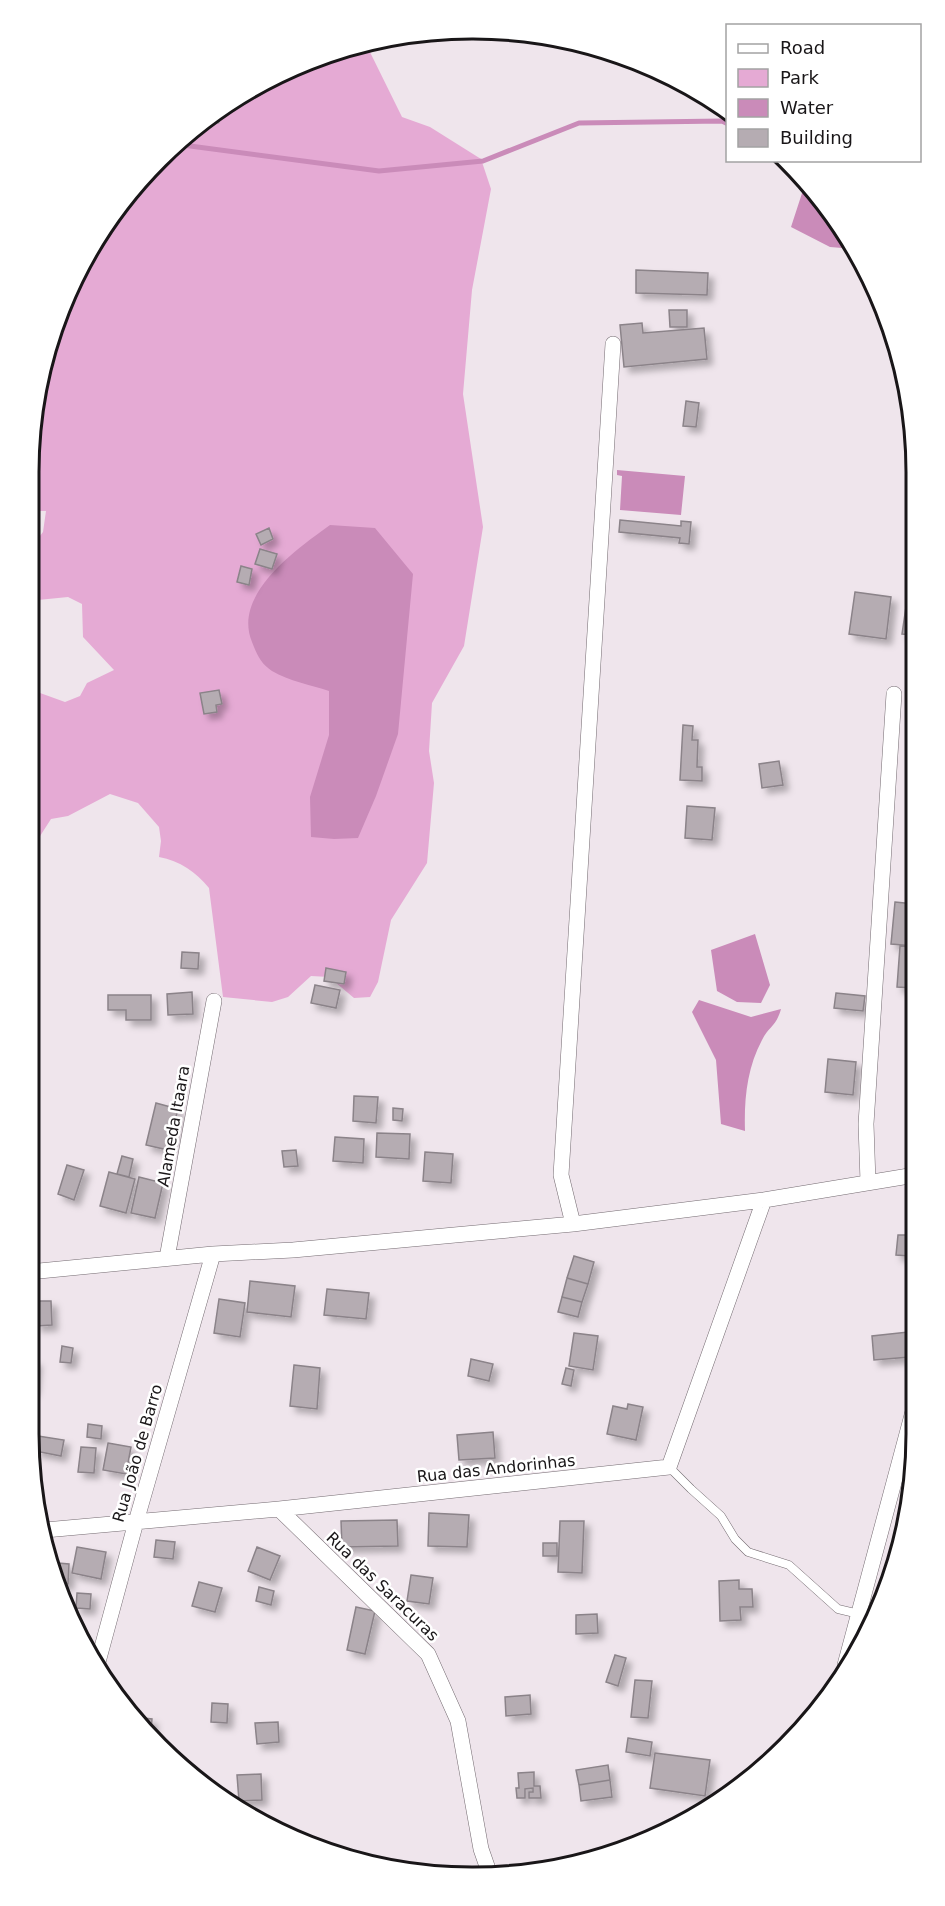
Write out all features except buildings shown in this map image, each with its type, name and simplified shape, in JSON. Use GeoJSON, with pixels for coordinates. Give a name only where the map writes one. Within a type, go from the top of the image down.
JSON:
{"type":"FeatureCollection","features":[{"type":"Feature","properties":{"kind":"street"},"geometry":{"type":"LineString","coordinates":[[573,1224],[561,1175],[614,344]]}},
{"type":"Feature","properties":{"kind":"street"},"geometry":{"type":"LineString","coordinates":[[868,1182],[866,1124],[894,694]]}},
{"type":"Feature","properties":{"kind":"street","name":"Alameda Itaara"},"geometry":{"type":"LineString","coordinates":[[167,1258],[214,1001]]}},
{"type":"Feature","properties":{"kind":"street"},"geometry":{"type":"LineString","coordinates":[[39,1271],[573,1224],[764,1200],[906,1176]]}},
{"type":"Feature","properties":{"kind":"street"},"geometry":{"type":"LineString","coordinates":[[669,1467],[764,1200]]}},
{"type":"Feature","properties":{"kind":"street","name":"Rua João de Barro"},"geometry":{"type":"LineString","coordinates":[[100,1655],[213,1254]]}},
{"type":"Feature","properties":{"kind":"street"},"geometry":{"type":"LineString","coordinates":[[850,1645],[906,1438]]}},
{"type":"Feature","properties":{"kind":"street","name":"Rua das Andorinhas"},"geometry":{"type":"LineString","coordinates":[[50,1530],[279,1509],[669,1467]]}},
{"type":"Feature","properties":{"kind":"street","name":"Rua das Saracuras"},"geometry":{"type":"LineString","coordinates":[[279,1509],[428,1654],[458,1721],[481,1849],[487,1866]]}},
{"type":"Feature","properties":{"kind":"lane"},"geometry":{"type":"LineString","coordinates":[[669,1467],[721,1516],[735,1539],[748,1552],[789,1565],[838,1609],[859,1614]]}},
{"type":"Feature","properties":{"kind":"green space"},"geometry":{"type":"Polygon","coordinates":[[[370,52],[402,117],[430,127],[481,159],[491,189],[472,290],[463,394],[483,527],[464,646],[432,703],[429,751],[434,783],[427,863],[391,920],[378,982],[370,997],[354,998],[329,977],[311,976],[288,997],[272,1002],[223,997],[209,888],[187,868],[159,857],[161,841],[159,827],[138,803],[110,794],[68,816],[51,819],[39,838],[39,693],[65,702],[80,696],[87,683],[114,670],[83,637],[82,604],[68,597],[39,600],[39,537],[43,532],[46,511],[39,511],[39,472],[47,388],[62,333],[72,307],[97,256],[112,232],[166,166],[232,112],[256,97],[307,72],[370,52]]]}},
{"type":"Feature","properties":{"kind":"water"},"geometry":{"type":"Polygon","coordinates":[[[802,192],[843,248],[830,247],[791,227],[802,192]]]}},
{"type":"Feature","properties":{"kind":"water"},"geometry":{"type":"Polygon","coordinates":[[[617,470],[685,476],[681,515],[620,510],[622,476],[617,475],[617,470]]]}},
{"type":"Feature","properties":{"kind":"water"},"geometry":{"type":"Polygon","coordinates":[[[330,525],[375,528],[413,574],[398,734],[358,838],[311,837],[310,797],[329,735],[329,691],[286,678],[268,668],[256,651],[248,624],[251,607],[259,590],[271,574],[330,525]]]}},
{"type":"Feature","properties":{"kind":"water"},"geometry":{"type":"Polygon","coordinates":[[[755,934],[770,985],[761,1003],[737,1002],[717,991],[711,950],[755,934]]]}},
{"type":"Feature","properties":{"kind":"water"},"geometry":{"type":"Polygon","coordinates":[[[699,1000],[751,1017],[781,1009],[777,1019],[762,1040],[753,1062],[746,1096],[745,1131],[721,1124],[716,1060],[692,1012],[699,1000]]]}},
{"type":"Feature","properties":{"kind":"waterway"},"geometry":{"type":"LineString","coordinates":[[188,146],[379,171],[483,161],[579,123],[722,121],[726,123]]}}]}
